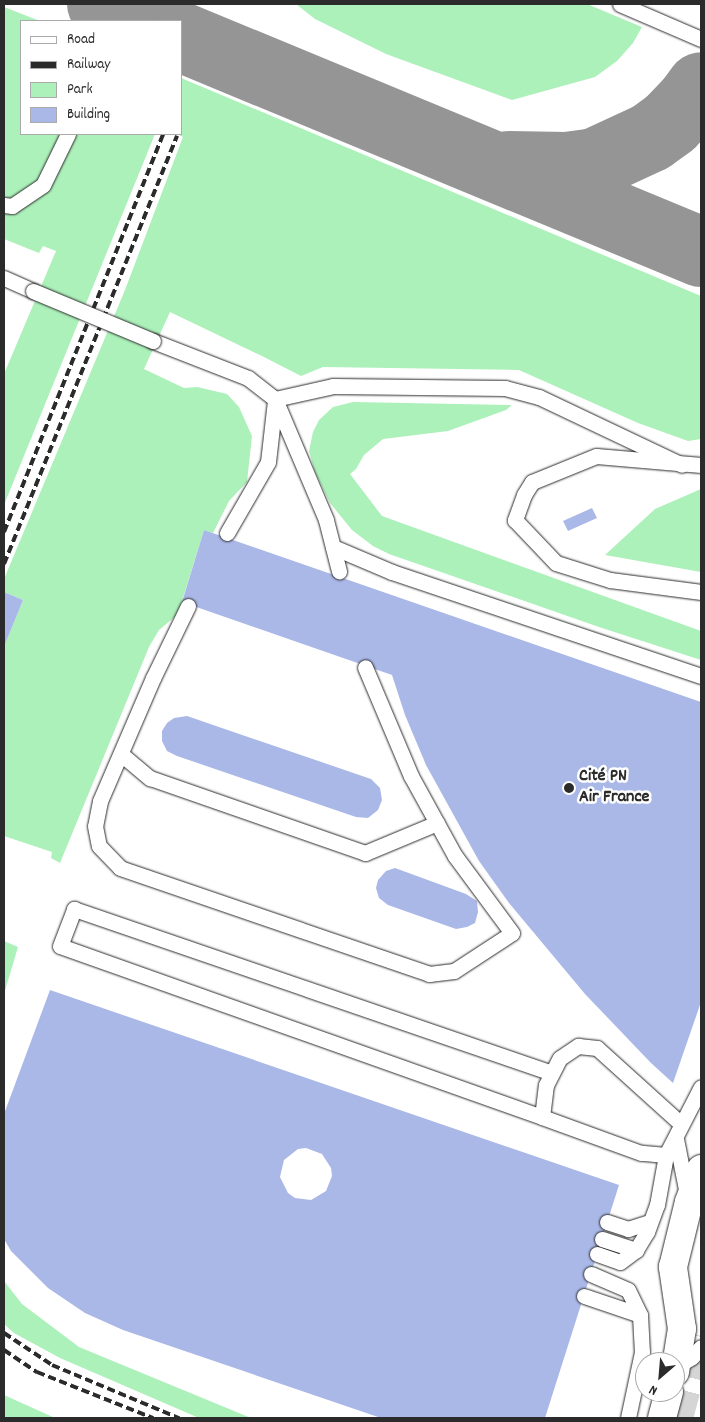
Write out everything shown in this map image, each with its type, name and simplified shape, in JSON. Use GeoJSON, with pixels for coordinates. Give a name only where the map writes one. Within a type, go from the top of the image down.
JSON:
{"type":"FeatureCollection","features":[{"type":"Feature","properties":{"kind":"street"},"geometry":{"type":"LineString","coordinates":[[679,1352],[682,1329],[673,1267],[689,1202],[701,1169]]}},
{"type":"Feature","properties":{"kind":"street"},"geometry":{"type":"LineString","coordinates":[[662,1418],[667,1402]]}},
{"type":"Feature","properties":{"kind":"lane"},"geometry":{"type":"LineString","coordinates":[[620,4],[701,39]]}},
{"type":"Feature","properties":{"kind":"lane"},"geometry":{"type":"LineString","coordinates":[[4,205],[12,206],[43,184],[68,135]]}},
{"type":"Feature","properties":{"kind":"lane"},"geometry":{"type":"LineString","coordinates":[[4,278],[153,341],[248,378],[275,399],[326,520],[339,571]]}},
{"type":"Feature","properties":{"kind":"lane"},"geometry":{"type":"LineString","coordinates":[[275,399],[333,386],[505,388],[539,397],[682,465]]}},
{"type":"Feature","properties":{"kind":"lane"},"geometry":{"type":"LineString","coordinates":[[227,533],[268,462],[275,399]]}},
{"type":"Feature","properties":{"kind":"lane"},"geometry":{"type":"LineString","coordinates":[[701,465],[682,465],[596,456],[532,482],[524,495],[515,520],[556,562],[610,580],[701,592]]}},
{"type":"Feature","properties":{"kind":"lane"},"geometry":{"type":"LineString","coordinates":[[333,547],[392,572],[701,676]]}},
{"type":"Feature","properties":{"kind":"lane"},"geometry":{"type":"LineString","coordinates":[[188,606],[153,678],[100,800],[95,826],[99,846],[120,868],[429,974],[454,971],[512,933],[455,856],[411,776],[365,667]]}},
{"type":"Feature","properties":{"kind":"lane"},"geometry":{"type":"LineString","coordinates":[[121,754],[150,778],[365,853],[437,823]]}},
{"type":"Feature","properties":{"kind":"lane"},"geometry":{"type":"LineString","coordinates":[[552,1073],[74,909],[60,946],[641,1153],[666,1155]]}},
{"type":"Feature","properties":{"kind":"lane"},"geometry":{"type":"LineString","coordinates":[[542,1117],[546,1085],[552,1073],[560,1058],[578,1046],[597,1048],[681,1124]]}},
{"type":"Feature","properties":{"kind":"lane"},"geometry":{"type":"LineString","coordinates":[[597,1254],[620,1262],[636,1250],[657,1204],[666,1155],[676,1139],[681,1124],[701,1087]]}},
{"type":"Feature","properties":{"kind":"lane"},"geometry":{"type":"LineString","coordinates":[[676,1139],[689,1202]]}},
{"type":"Feature","properties":{"kind":"lane"},"geometry":{"type":"LineString","coordinates":[[607,1222],[628,1229],[650,1222]]}},
{"type":"Feature","properties":{"kind":"lane"},"geometry":{"type":"LineString","coordinates":[[602,1239],[636,1250]]}},
{"type":"Feature","properties":{"kind":"lane"},"geometry":{"type":"LineString","coordinates":[[591,1274],[628,1290],[640,1316],[642,1352],[628,1418]]}},
{"type":"Feature","properties":{"kind":"lane"},"geometry":{"type":"LineString","coordinates":[[584,1296],[640,1316]]}},
{"type":"Feature","properties":{"kind":"lane"},"geometry":{"type":"LineString","coordinates":[[685,1362],[701,1347]]}},
{"type":"Feature","properties":{"kind":"green space"},"geometry":{"type":"Polygon","coordinates":[[[296,4],[587,4],[642,27],[633,43],[617,61],[595,77],[512,100],[386,54],[315,19],[296,4]]]}},
{"type":"Feature","properties":{"kind":"green space"},"geometry":{"type":"Polygon","coordinates":[[[4,7],[37,20],[20,20],[20,135],[155,135],[4,505],[4,374],[56,251],[43,246],[39,253],[4,239],[4,7]]]}},
{"type":"Feature","properties":{"kind":"green space"},"geometry":{"type":"Polygon","coordinates":[[[182,78],[701,296],[701,439],[688,441],[638,423],[519,370],[323,367],[301,376],[170,312],[144,369],[184,388],[197,387],[227,394],[239,407],[252,436],[247,482],[229,501],[213,533],[204,530],[182,601],[188,606],[159,630],[149,647],[60,863],[51,858],[52,852],[4,836],[4,647],[23,600],[4,592],[4,579],[125,290],[183,137],[179,135],[182,135],[182,78]]]}},
{"type":"Feature","properties":{"kind":"green space"},"geometry":{"type":"Polygon","coordinates":[[[353,402],[512,405],[506,410],[448,431],[383,439],[364,455],[356,469],[350,474],[382,516],[701,631],[701,660],[599,627],[389,554],[373,546],[352,530],[330,503],[315,472],[309,451],[313,432],[319,420],[333,407],[353,402]]]}},
{"type":"Feature","properties":{"kind":"green space"},"geometry":{"type":"Polygon","coordinates":[[[701,489],[701,572],[605,555],[655,509],[701,489]]]}},
{"type":"Feature","properties":{"kind":"green space"},"geometry":{"type":"Polygon","coordinates":[[[4,941],[18,947],[4,994],[4,941]]]}},
{"type":"Feature","properties":{"kind":"green space"},"geometry":{"type":"Polygon","coordinates":[[[4,1281],[22,1304],[79,1347],[251,1418],[199,1418],[60,1358],[14,1333],[4,1324],[4,1281]]]}},
{"type":"Feature","properties":{"kind":"green space"},"geometry":{"type":"Polygon","coordinates":[[[4,1395],[55,1418],[4,1418],[4,1395]]]}},
{"type":"Feature","properties":{"kind":"building"},"geometry":{"type":"Polygon","coordinates":[[[592,508],[597,518],[568,531],[563,521],[592,508]]]}},
{"type":"Feature","properties":{"kind":"building","name":"Cité PN Air France"},"geometry":{"type":"Polygon","coordinates":[[[204,530],[701,702],[701,1002],[673,1083],[651,1063],[585,994],[509,903],[479,861],[426,765],[405,715],[392,675],[182,602],[204,530]]]}},
{"type":"Feature","properties":{"kind":"building"},"geometry":{"type":"Polygon","coordinates":[[[4,592],[23,600],[4,647],[4,592]]]}},
{"type":"Feature","properties":{"kind":"building"},"geometry":{"type":"Polygon","coordinates":[[[187,716],[371,779],[380,788],[382,800],[378,810],[368,818],[356,817],[167,751],[162,741],[162,731],[167,723],[174,718],[187,716]]]}},
{"type":"Feature","properties":{"kind":"building"},"geometry":{"type":"Polygon","coordinates":[[[395,868],[466,894],[477,901],[478,912],[475,923],[456,929],[388,905],[379,898],[376,888],[378,880],[386,871],[395,868]]]}},
{"type":"Feature","properties":{"kind":"building"},"geometry":{"type":"Polygon","coordinates":[[[50,990],[619,1185],[545,1418],[381,1418],[123,1330],[85,1313],[48,1288],[11,1251],[4,1239],[4,1114],[50,990]],[[306,1148],[298,1149],[284,1160],[280,1177],[288,1193],[295,1198],[311,1200],[326,1191],[332,1176],[331,1168],[322,1154],[306,1148]]]}},
{"type":"Feature","properties":{"kind":"taxiway"},"geometry":{"type":"LineString","coordinates":[[102,4],[142,20]]}},
{"type":"Feature","properties":{"kind":"taxiway"},"geometry":{"type":"LineString","coordinates":[[182,37],[701,252]]}},
{"type":"Feature","properties":{"kind":"taxiway"},"geometry":{"type":"LineString","coordinates":[[509,166],[567,167],[595,163],[651,137],[670,123],[691,101],[701,87]]}},
{"type":"Feature","properties":{"kind":"tunnel"},"geometry":{"type":"LineString","coordinates":[[679,1418],[701,1336]]}},
{"type":"Feature","properties":{"kind":"railway"},"geometry":{"type":"LineString","coordinates":[[4,532],[163,135]]}},
{"type":"Feature","properties":{"kind":"railway"},"geometry":{"type":"LineString","coordinates":[[4,564],[177,136]]}},
{"type":"Feature","properties":{"kind":"railway"},"geometry":{"type":"LineString","coordinates":[[4,1333],[52,1365],[179,1418]]}},
{"type":"Feature","properties":{"kind":"railway"},"geometry":{"type":"LineString","coordinates":[[4,1350],[37,1372],[153,1418]]}},
{"type":"Feature","properties":{"kind":"place","name":"Cité PN Air France"},"geometry":{"type":"Point","coordinates":[569,788]}}]}
